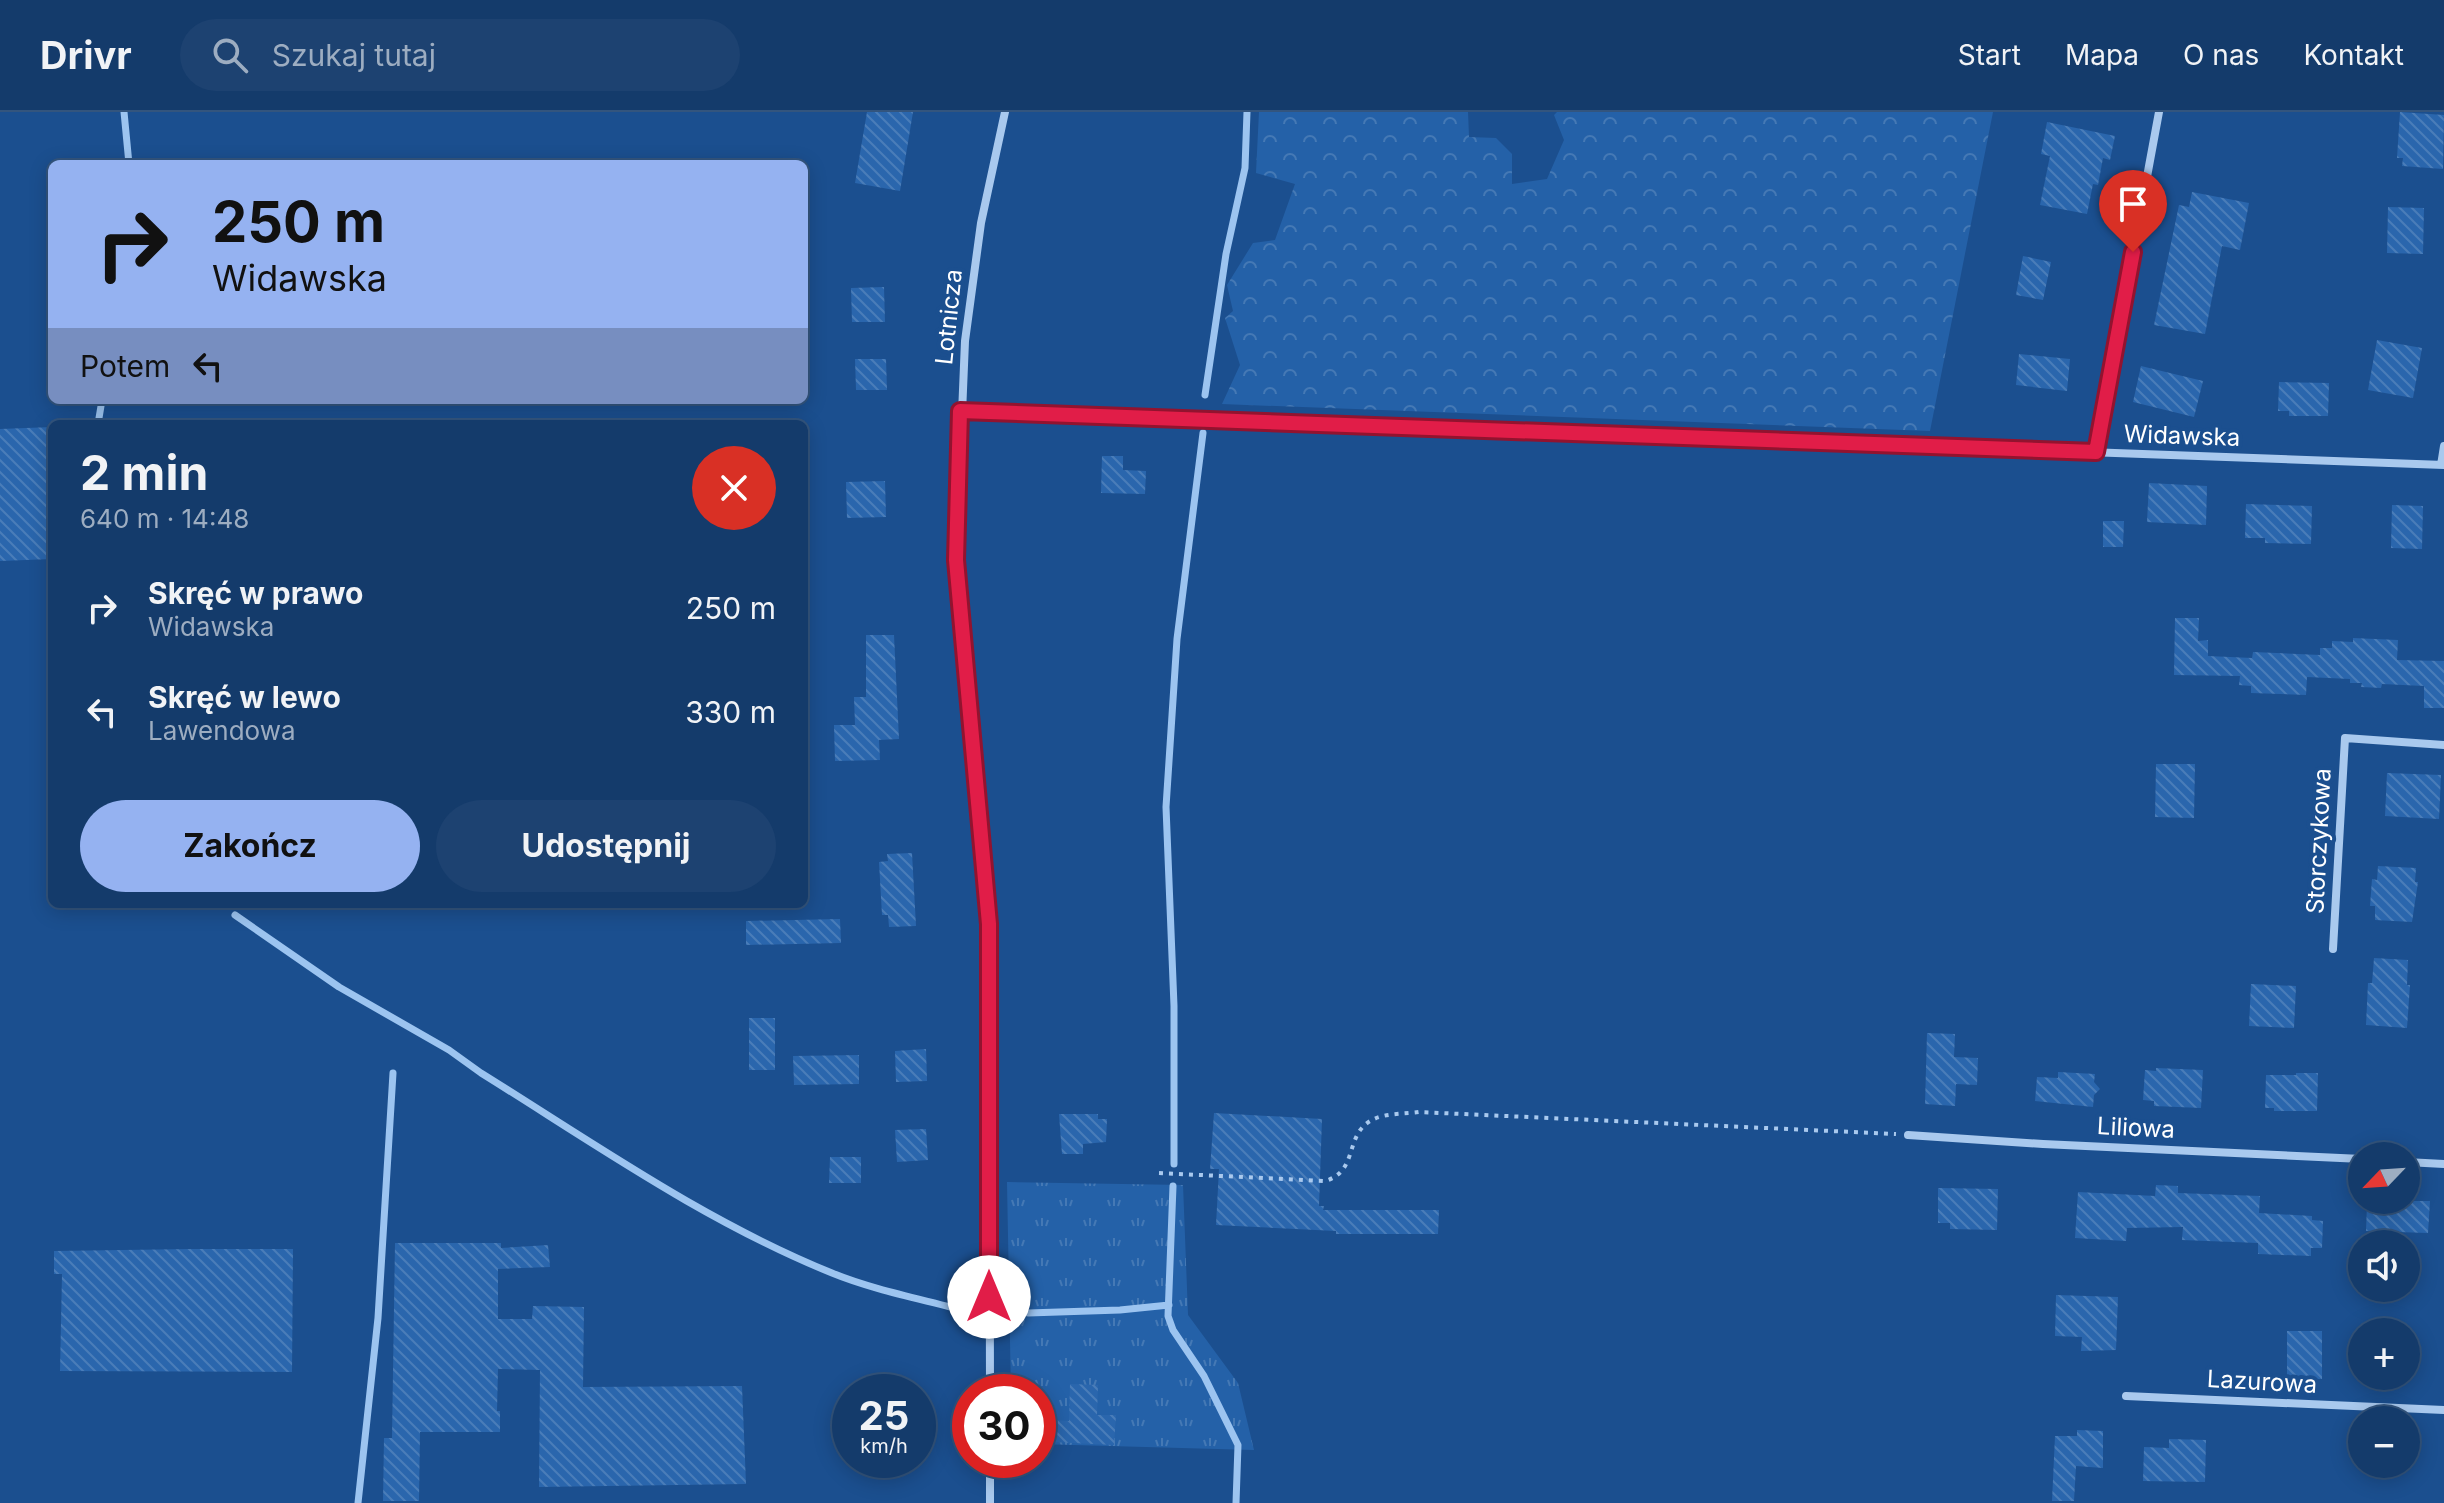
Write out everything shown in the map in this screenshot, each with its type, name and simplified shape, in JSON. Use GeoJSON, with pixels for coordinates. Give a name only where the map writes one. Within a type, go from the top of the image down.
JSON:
{"type":"FeatureCollection","features":[{"type":"Feature","properties":{"kind":"street","name":"Lotnicza"},"geometry":{"type":"LineString","coordinates":[[990,1374],[989,924],[956,560],[965,341],[981,223],[1005,112]]}},
{"type":"Feature","properties":{"kind":"street"},"geometry":{"type":"LineString","coordinates":[[2096,452],[2159,112]]}},
{"type":"Feature","properties":{"kind":"street","name":"Widawska"},"geometry":{"type":"LineString","coordinates":[[960,411],[2442,465]]}},
{"type":"Feature","properties":{"kind":"street"},"geometry":{"type":"LineString","coordinates":[[2442,465],[2444,446]]}},
{"type":"Feature","properties":{"kind":"street","name":"Storczykowa"},"geometry":{"type":"LineString","coordinates":[[2333,949],[2345,738],[2444,745]]}},
{"type":"Feature","properties":{"kind":"street","name":"Liliowa"},"geometry":{"type":"LineString","coordinates":[[1908,1135],[2348,1158]]}},
{"type":"Feature","properties":{"kind":"street"},"geometry":{"type":"LineString","coordinates":[[2420,1163],[2444,1164]]}},
{"type":"Feature","properties":{"kind":"street","name":"Lazurowa"},"geometry":{"type":"LineString","coordinates":[[2126,1396],[2444,1410]]}},
{"type":"Feature","properties":{"kind":"street"},"geometry":{"type":"LineString","coordinates":[[990,1478],[990,1503]]}},
{"type":"Feature","properties":{"kind":"path"},"geometry":{"type":"LineString","coordinates":[[1159,1173],[1325,1181],[1337,1177],[1345,1168],[1357,1134],[1374,1119],[1419,1112],[1908,1135]]}},
{"type":"Feature","properties":{"kind":"green space"},"geometry":{"type":"Polygon","coordinates":[[[1259,112],[1468,112],[1469,137],[1496,138],[1512,154],[1512,184],[1547,179],[1564,140],[1554,115],[1557,112],[1993,112],[1930,431],[1222,404],[1240,365],[1225,318],[1233,311],[1227,285],[1253,243],[1275,240],[1295,184],[1256,173],[1259,112]]]}},
{"type":"Feature","properties":{"kind":"green space"},"geometry":{"type":"Polygon","coordinates":[[[1007,1182],[1183,1185],[1188,1315],[1238,1383],[1254,1450],[1056,1444],[1056,1374],[1011,1374],[1007,1182]]]}},
{"type":"Feature","properties":{"kind":"building"},"geometry":{"type":"Polygon","coordinates":[[[867,112],[913,112],[900,191],[855,183],[867,112]]]}},
{"type":"Feature","properties":{"kind":"building"},"geometry":{"type":"Polygon","coordinates":[[[2400,112],[2444,115],[2443,169],[2402,166],[2403,158],[2397,158],[2400,112]]]}},
{"type":"Feature","properties":{"kind":"building"},"geometry":{"type":"Polygon","coordinates":[[[2047,122],[2115,136],[2110,160],[2103,158],[2098,185],[2093,184],[2087,214],[2040,205],[2050,156],[2041,154],[2047,122]]]}},
{"type":"Feature","properties":{"kind":"building"},"geometry":{"type":"Polygon","coordinates":[[[2192,192],[2249,203],[2240,250],[2222,246],[2205,334],[2154,325],[2179,205],[2189,207],[2192,192]]]}},
{"type":"Feature","properties":{"kind":"building"},"geometry":{"type":"Polygon","coordinates":[[[2388,207],[2424,208],[2423,254],[2387,253],[2388,207]]]}},
{"type":"Feature","properties":{"kind":"building"},"geometry":{"type":"Polygon","coordinates":[[[2023,256],[2051,262],[2043,300],[2016,295],[2023,256]]]}},
{"type":"Feature","properties":{"kind":"building"},"geometry":{"type":"Polygon","coordinates":[[[884,287],[885,322],[852,322],[851,288],[884,287]]]}},
{"type":"Feature","properties":{"kind":"building"},"geometry":{"type":"Polygon","coordinates":[[[2377,340],[2422,348],[2413,398],[2368,390],[2377,340]]]}},
{"type":"Feature","properties":{"kind":"building"},"geometry":{"type":"Polygon","coordinates":[[[2019,354],[2070,359],[2067,391],[2016,385],[2019,354]]]}},
{"type":"Feature","properties":{"kind":"building"},"geometry":{"type":"Polygon","coordinates":[[[855,359],[886,359],[887,390],[856,390],[855,359]]]}},
{"type":"Feature","properties":{"kind":"building"},"geometry":{"type":"Polygon","coordinates":[[[2141,366],[2203,381],[2194,417],[2133,402],[2141,366]]]}},
{"type":"Feature","properties":{"kind":"building"},"geometry":{"type":"Polygon","coordinates":[[[2279,382],[2329,383],[2328,416],[2289,416],[2289,411],[2278,411],[2279,382]]]}},
{"type":"Feature","properties":{"kind":"building"},"geometry":{"type":"Polygon","coordinates":[[[48,427],[48,559],[0,561],[0,429],[48,427]]]}},
{"type":"Feature","properties":{"kind":"building"},"geometry":{"type":"Polygon","coordinates":[[[1102,456],[1123,456],[1123,470],[1146,471],[1145,494],[1101,493],[1102,456]]]}},
{"type":"Feature","properties":{"kind":"building"},"geometry":{"type":"Polygon","coordinates":[[[885,481],[886,517],[847,518],[846,482],[885,481]]]}},
{"type":"Feature","properties":{"kind":"building"},"geometry":{"type":"Polygon","coordinates":[[[2149,483],[2207,486],[2206,525],[2147,522],[2149,483]]]}},
{"type":"Feature","properties":{"kind":"building"},"geometry":{"type":"Polygon","coordinates":[[[2246,504],[2312,506],[2311,544],[2265,543],[2265,538],[2245,538],[2246,504]]]}},
{"type":"Feature","properties":{"kind":"building"},"geometry":{"type":"Polygon","coordinates":[[[2392,505],[2423,506],[2422,549],[2391,548],[2392,505]]]}},
{"type":"Feature","properties":{"kind":"building"},"geometry":{"type":"Polygon","coordinates":[[[2103,521],[2124,521],[2123,547],[2103,547],[2103,521]]]}},
{"type":"Feature","properties":{"kind":"building"},"geometry":{"type":"Polygon","coordinates":[[[2175,618],[2199,618],[2198,641],[2208,640],[2208,656],[2252,658],[2253,652],[2320,655],[2320,648],[2332,648],[2332,641],[2353,642],[2353,638],[2398,640],[2397,660],[2444,661],[2444,708],[2424,708],[2424,686],[2382,684],[2381,688],[2361,687],[2362,683],[2350,683],[2350,679],[2307,677],[2306,695],[2251,693],[2251,686],[2239,685],[2240,676],[2174,675],[2175,618]]]}},
{"type":"Feature","properties":{"kind":"building"},"geometry":{"type":"Polygon","coordinates":[[[866,635],[894,635],[899,739],[879,740],[880,760],[835,761],[834,725],[855,725],[854,697],[866,697],[866,635]]]}},
{"type":"Feature","properties":{"kind":"building"},"geometry":{"type":"Polygon","coordinates":[[[2156,764],[2195,764],[2194,818],[2155,817],[2156,764]]]}},
{"type":"Feature","properties":{"kind":"building"},"geometry":{"type":"Polygon","coordinates":[[[2387,773],[2441,775],[2439,819],[2385,816],[2387,773]]]}},
{"type":"Feature","properties":{"kind":"building"},"geometry":{"type":"Polygon","coordinates":[[[912,853],[916,926],[889,927],[888,915],[882,915],[879,862],[888,861],[887,854],[912,853]]]}},
{"type":"Feature","properties":{"kind":"building"},"geometry":{"type":"Polygon","coordinates":[[[2378,866],[2416,868],[2415,882],[2418,882],[2412,922],[2375,920],[2375,906],[2370,906],[2372,879],[2377,880],[2378,866]]]}},
{"type":"Feature","properties":{"kind":"building"},"geometry":{"type":"Polygon","coordinates":[[[840,919],[841,943],[746,945],[746,921],[840,919]]]}},
{"type":"Feature","properties":{"kind":"building"},"geometry":{"type":"Polygon","coordinates":[[[2374,958],[2408,960],[2407,1028],[2366,1025],[2368,983],[2372,983],[2374,958]]]}},
{"type":"Feature","properties":{"kind":"building"},"geometry":{"type":"Polygon","coordinates":[[[2251,984],[2296,986],[2294,1028],[2249,1026],[2251,984]]]}},
{"type":"Feature","properties":{"kind":"building"},"geometry":{"type":"Polygon","coordinates":[[[749,1018],[775,1018],[775,1070],[749,1070],[749,1018]]]}},
{"type":"Feature","properties":{"kind":"building"},"geometry":{"type":"Polygon","coordinates":[[[1927,1033],[1955,1034],[1954,1057],[1978,1058],[1977,1085],[1956,1084],[1955,1106],[1925,1104],[1927,1033]]]}},
{"type":"Feature","properties":{"kind":"building"},"geometry":{"type":"Polygon","coordinates":[[[926,1049],[927,1081],[896,1082],[895,1051],[926,1049]]]}},
{"type":"Feature","properties":{"kind":"building"},"geometry":{"type":"Polygon","coordinates":[[[859,1055],[859,1084],[794,1085],[793,1056],[859,1055]]]}},
{"type":"Feature","properties":{"kind":"building"},"geometry":{"type":"Polygon","coordinates":[[[2156,1068],[2203,1070],[2201,1108],[2154,1106],[2154,1101],[2143,1100],[2145,1070],[2156,1071],[2156,1068]]]}},
{"type":"Feature","properties":{"kind":"building"},"geometry":{"type":"Polygon","coordinates":[[[2058,1072],[2095,1074],[2094,1082],[2100,1089],[2094,1095],[2093,1107],[2035,1101],[2037,1077],[2058,1078],[2058,1072]]]}},
{"type":"Feature","properties":{"kind":"building"},"geometry":{"type":"Polygon","coordinates":[[[2318,1073],[2317,1111],[2274,1111],[2274,1108],[2265,1108],[2266,1075],[2318,1073]]]}},
{"type":"Feature","properties":{"kind":"building"},"geometry":{"type":"Polygon","coordinates":[[[1214,1113],[1322,1119],[1319,1206],[1324,1206],[1323,1210],[1439,1210],[1438,1234],[1336,1234],[1336,1231],[1216,1225],[1219,1169],[1210,1169],[1214,1113]]]}},
{"type":"Feature","properties":{"kind":"building"},"geometry":{"type":"Polygon","coordinates":[[[1059,1114],[1098,1114],[1098,1119],[1107,1119],[1106,1142],[1083,1144],[1083,1154],[1062,1154],[1059,1114]]]}},
{"type":"Feature","properties":{"kind":"building"},"geometry":{"type":"Polygon","coordinates":[[[926,1129],[928,1160],[897,1162],[895,1130],[926,1129]]]}},
{"type":"Feature","properties":{"kind":"building"},"geometry":{"type":"Polygon","coordinates":[[[830,1157],[861,1157],[861,1183],[829,1183],[830,1157]]]}},
{"type":"Feature","properties":{"kind":"building"},"geometry":{"type":"Polygon","coordinates":[[[2156,1185],[2178,1186],[2178,1193],[2260,1196],[2259,1213],[2312,1216],[2312,1220],[2323,1221],[2322,1248],[2311,1248],[2311,1256],[2258,1254],[2258,1243],[2182,1240],[2183,1227],[2127,1228],[2126,1241],[2075,1238],[2078,1192],[2155,1196],[2156,1185]]]}},
{"type":"Feature","properties":{"kind":"building"},"geometry":{"type":"Polygon","coordinates":[[[1938,1188],[1998,1189],[1997,1230],[1950,1229],[1950,1223],[1938,1223],[1938,1188]]]}},
{"type":"Feature","properties":{"kind":"building"},"geometry":{"type":"Polygon","coordinates":[[[2420,1201],[2430,1201],[2428,1233],[2420,1233],[2420,1230],[2366,1230],[2367,1214],[2420,1214],[2420,1201]]]}},
{"type":"Feature","properties":{"kind":"building"},"geometry":{"type":"Polygon","coordinates":[[[395,1243],[501,1243],[501,1248],[548,1245],[550,1267],[498,1269],[498,1319],[532,1319],[533,1306],[584,1307],[583,1387],[742,1386],[746,1484],[539,1487],[540,1370],[498,1369],[500,1432],[420,1432],[419,1501],[383,1501],[384,1438],[392,1438],[395,1243]]]}},
{"type":"Feature","properties":{"kind":"building"},"geometry":{"type":"Polygon","coordinates":[[[293,1249],[292,1372],[60,1371],[62,1274],[54,1274],[54,1251],[293,1249]]]}},
{"type":"Feature","properties":{"kind":"building"},"geometry":{"type":"Polygon","coordinates":[[[2056,1295],[2118,1297],[2116,1350],[2081,1351],[2082,1337],[2055,1336],[2056,1295]]]}},
{"type":"Feature","properties":{"kind":"building"},"geometry":{"type":"Polygon","coordinates":[[[2287,1331],[2322,1331],[2322,1379],[2287,1379],[2287,1331]]]}},
{"type":"Feature","properties":{"kind":"building"},"geometry":{"type":"Polygon","coordinates":[[[1070,1384],[1098,1385],[1097,1415],[1116,1415],[1114,1445],[1056,1442],[1056,1420],[1069,1421],[1070,1384]]]}},
{"type":"Feature","properties":{"kind":"building"},"geometry":{"type":"Polygon","coordinates":[[[2077,1430],[2103,1431],[2103,1468],[2076,1466],[2074,1501],[2052,1501],[2055,1436],[2077,1436],[2077,1430]]]}},
{"type":"Feature","properties":{"kind":"building"},"geometry":{"type":"Polygon","coordinates":[[[2169,1439],[2206,1440],[2205,1482],[2143,1481],[2144,1447],[2169,1448],[2169,1439]]]}},
{"type":"Feature","properties":{"kind":"waterway"},"geometry":{"type":"LineString","coordinates":[[124,112],[129,160]]}},
{"type":"Feature","properties":{"kind":"waterway"},"geometry":{"type":"LineString","coordinates":[[1205,395],[1226,254],[1245,168],[1247,112]]}},
{"type":"Feature","properties":{"kind":"waterway"},"geometry":{"type":"LineString","coordinates":[[99,420],[101,404]]}},
{"type":"Feature","properties":{"kind":"waterway"},"geometry":{"type":"LineString","coordinates":[[1174,1164],[1174,1006],[1166,807],[1177,639],[1203,433]]}},
{"type":"Feature","properties":{"kind":"waterway"},"geometry":{"type":"LineString","coordinates":[[235,915],[339,987],[449,1050],[609,1154],[740,1230],[832,1273],[973,1313]]}},
{"type":"Feature","properties":{"kind":"waterway"},"geometry":{"type":"LineString","coordinates":[[358,1503],[378,1318],[393,1073]]}},
{"type":"Feature","properties":{"kind":"waterway"},"geometry":{"type":"LineString","coordinates":[[1173,1186],[1168,1316],[1173,1330],[1204,1376],[1238,1445],[1236,1503]]}},
{"type":"Feature","properties":{"kind":"waterway"},"geometry":{"type":"LineString","coordinates":[[1028,1313],[1169,1305]]}},
{"type":"Feature","properties":{"kind":"route"},"geometry":{"type":"LineString","coordinates":[[989,1297],[989,924],[956,560],[960,411],[2096,452],[2133,252]]}}]}
